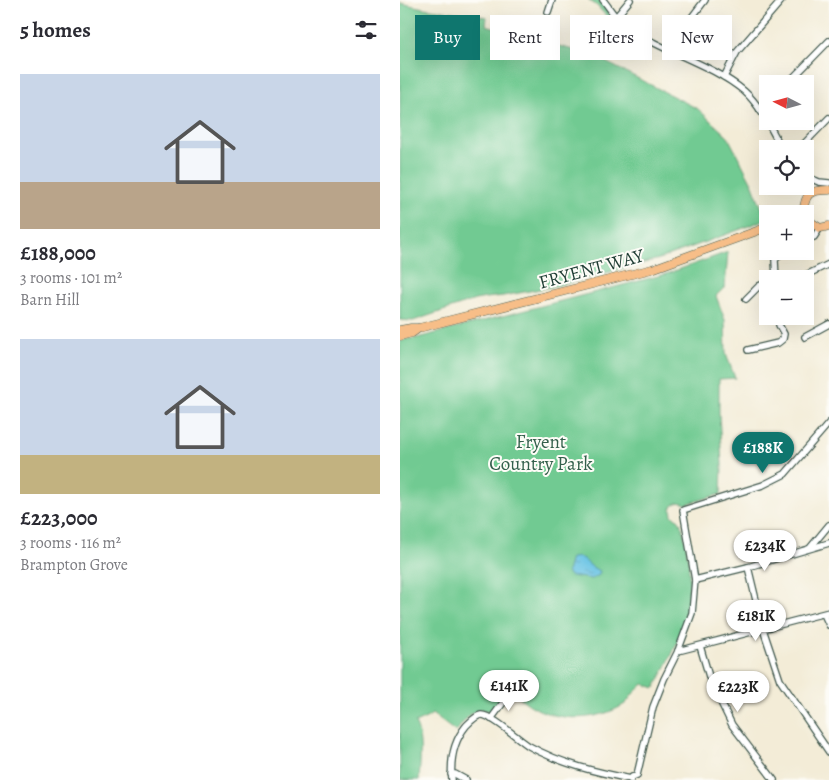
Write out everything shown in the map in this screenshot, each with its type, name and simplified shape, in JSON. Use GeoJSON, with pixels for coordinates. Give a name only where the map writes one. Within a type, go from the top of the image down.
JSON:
{"type":"FeatureCollection","features":[{"type":"Feature","properties":{"kind":"main road"},"geometry":{"type":"LineString","coordinates":[[814,190],[829,190]]}},
{"type":"Feature","properties":{"kind":"main road"},"geometry":{"type":"LineString","coordinates":[[814,224],[820,228],[829,226]]}},
{"type":"Feature","properties":{"kind":"main road","name":"FRYENT WAY"},"geometry":{"type":"LineString","coordinates":[[400,330],[419,328],[652,269],[759,230]]}},
{"type":"Feature","properties":{"kind":"main road","name":"FRYENT WAY"},"geometry":{"type":"LineString","coordinates":[[400,336],[412,333],[419,328]]}},
{"type":"Feature","properties":{"kind":"street"},"geometry":{"type":"LineString","coordinates":[[548,12],[552,0]]}},
{"type":"Feature","properties":{"kind":"street"},"geometry":{"type":"LineString","coordinates":[[603,0],[614,15]]}},
{"type":"Feature","properties":{"kind":"street"},"geometry":{"type":"LineString","coordinates":[[618,15],[630,0]]}},
{"type":"Feature","properties":{"kind":"street"},"geometry":{"type":"LineString","coordinates":[[693,15],[705,0]]}},
{"type":"Feature","properties":{"kind":"street"},"geometry":{"type":"LineString","coordinates":[[724,78],[738,52],[782,0]]}},
{"type":"Feature","properties":{"kind":"street"},"geometry":{"type":"LineString","coordinates":[[796,75],[829,41]]}},
{"type":"Feature","properties":{"kind":"street"},"geometry":{"type":"LineString","coordinates":[[689,60],[724,78],[745,92],[759,109]]}},
{"type":"Feature","properties":{"kind":"street"},"geometry":{"type":"LineString","coordinates":[[807,140],[829,118]]}},
{"type":"Feature","properties":{"kind":"street"},"geometry":{"type":"LineString","coordinates":[[814,180],[829,183]]}},
{"type":"Feature","properties":{"kind":"street"},"geometry":{"type":"LineString","coordinates":[[814,237],[820,228]]}},
{"type":"Feature","properties":{"kind":"street"},"geometry":{"type":"LineString","coordinates":[[814,271],[829,264]]}},
{"type":"Feature","properties":{"kind":"street"},"geometry":{"type":"LineString","coordinates":[[746,299],[759,286]]}},
{"type":"Feature","properties":{"kind":"street"},"geometry":{"type":"LineString","coordinates":[[805,337],[829,324]]}},
{"type":"Feature","properties":{"kind":"street"},"geometry":{"type":"LineString","coordinates":[[748,350],[778,343],[783,339],[784,334],[779,325]]}},
{"type":"Feature","properties":{"kind":"street"},"geometry":{"type":"LineString","coordinates":[[466,780],[455,774],[451,777],[452,754],[456,740],[470,721],[481,715],[488,717],[528,745],[551,757],[582,768],[631,779],[634,776],[639,778],[653,707],[678,651],[692,613],[695,580],[683,510],[763,485],[785,474],[829,423]]}},
{"type":"Feature","properties":{"kind":"street"},"geometry":{"type":"LineString","coordinates":[[810,548],[829,525]]}},
{"type":"Feature","properties":{"kind":"street"},"geometry":{"type":"LineString","coordinates":[[695,580],[829,543]]}},
{"type":"Feature","properties":{"kind":"street"},"geometry":{"type":"LineString","coordinates":[[748,566],[763,629],[780,680],[829,752]]}},
{"type":"Feature","properties":{"kind":"street"},"geometry":{"type":"LineString","coordinates":[[678,651],[827,613],[829,625]]}},
{"type":"Feature","properties":{"kind":"street"},"geometry":{"type":"LineString","coordinates":[[700,646],[710,680],[732,725],[774,780]]}},
{"type":"Feature","properties":{"kind":"street"},"geometry":{"type":"LineString","coordinates":[[488,717],[511,692]]}},
{"type":"Feature","properties":{"kind":"green space"},"geometry":{"type":"Polygon","coordinates":[[[588,0],[599,0],[611,15],[606,15],[588,0]]]}},
{"type":"Feature","properties":{"kind":"green space"},"geometry":{"type":"Polygon","coordinates":[[[400,3],[473,15],[415,15],[415,60],[480,60],[480,16],[487,17],[486,25],[490,26],[490,60],[560,60],[560,46],[570,49],[570,60],[602,60],[698,109],[728,137],[753,185],[761,205],[759,205],[759,222],[659,259],[556,286],[475,300],[413,321],[400,320],[400,3]]]}},
{"type":"Feature","properties":{"kind":"green space","name":"Fryent Country Park"},"geometry":{"type":"Polygon","coordinates":[[[728,252],[725,287],[716,296],[725,320],[726,354],[735,378],[719,379],[722,465],[721,494],[686,504],[677,503],[671,509],[672,516],[680,522],[685,540],[689,575],[687,610],[672,654],[655,688],[643,684],[625,704],[605,713],[583,718],[549,714],[527,703],[510,690],[491,712],[484,710],[475,711],[456,732],[432,714],[415,723],[420,743],[419,780],[400,780],[400,342],[666,274],[728,252]]]}},
{"type":"Feature","properties":{"kind":"water"},"geometry":{"type":"Polygon","coordinates":[[[571,558],[583,559],[600,571],[599,575],[592,579],[570,576],[567,572],[571,558]]]}}]}
